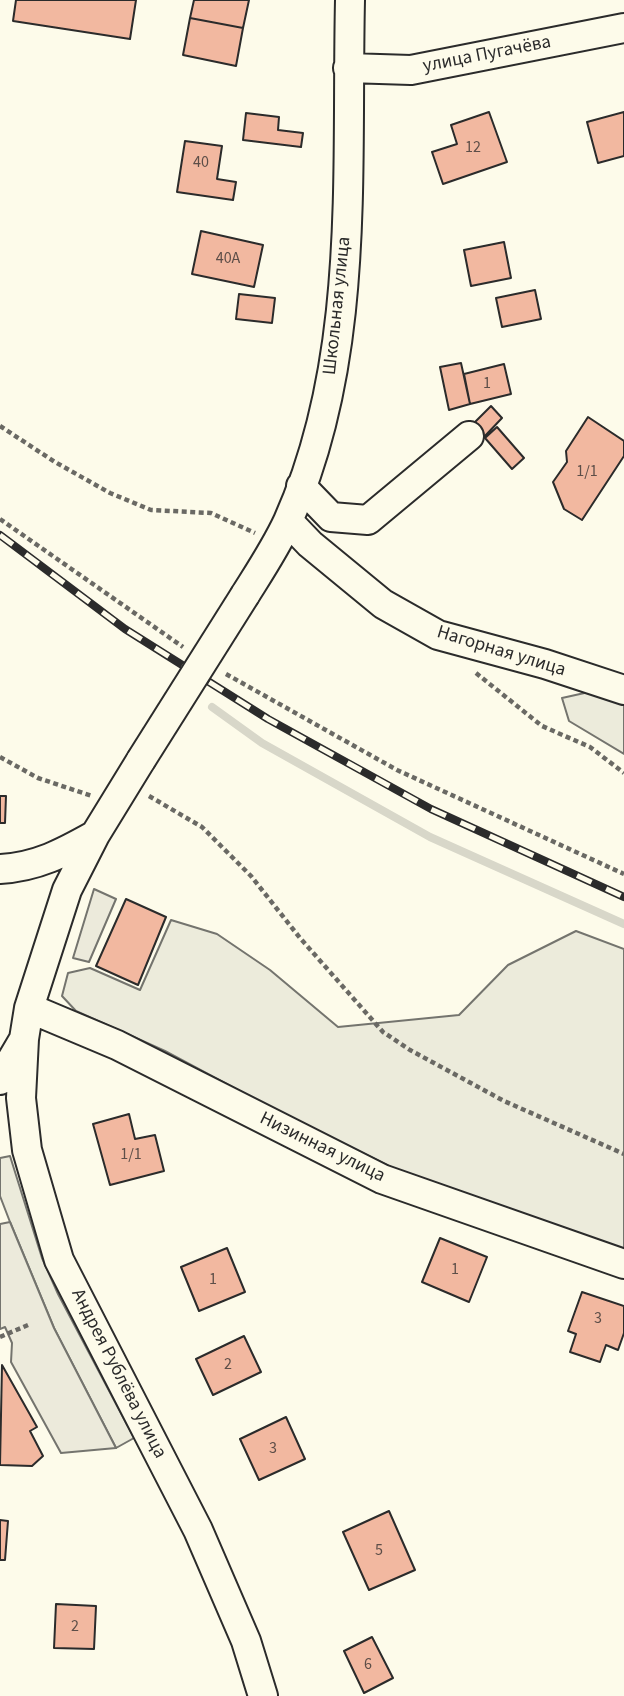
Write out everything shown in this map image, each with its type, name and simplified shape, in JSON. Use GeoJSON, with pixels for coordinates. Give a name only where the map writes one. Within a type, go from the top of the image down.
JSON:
{"type":"FeatureCollection","features":[{"type":"Feature","properties":{"kind":"street","name":"Школьная улица"},"geometry":{"type":"LineString","coordinates":[[128,781],[245,595],[288,521],[316,444],[330,384],[342,307],[347,214],[350,0]]}},
{"type":"Feature","properties":{"kind":"street","name":"улица Пугачёва"},"geometry":{"type":"LineString","coordinates":[[348,68],[411,70],[624,28]]}},
{"type":"Feature","properties":{"kind":"street"},"geometry":{"type":"LineString","coordinates":[[301,486],[331,517],[369,520],[468,436]]}},
{"type":"Feature","properties":{"kind":"street","name":"Нагорная улица"},"geometry":{"type":"LineString","coordinates":[[288,521],[310,544],[383,604],[438,635],[545,664],[624,691]]}},
{"type":"Feature","properties":{"kind":"street","name":"Андрея Рублёва улица"},"geometry":{"type":"LineString","coordinates":[[128,781],[94,835],[67,890],[29,1007],[24,1039],[21,1098],[27,1150],[59,1260],[198,1530],[246,1641],[263,1696]]}},
{"type":"Feature","properties":{"kind":"street"},"geometry":{"type":"LineString","coordinates":[[0,869],[17,868],[52,859],[94,835]]}},
{"type":"Feature","properties":{"kind":"street","name":"Низинная улица"},"geometry":{"type":"LineString","coordinates":[[29,1007],[117,1045],[382,1179],[624,1264]]}},
{"type":"Feature","properties":{"kind":"street"},"geometry":{"type":"LineString","coordinates":[[0,1080],[24,1039]]}},
{"type":"Feature","properties":{"kind":"path"},"geometry":{"type":"LineString","coordinates":[[0,426],[55,462],[141,506],[151,510],[211,513],[259,535]]}},
{"type":"Feature","properties":{"kind":"path"},"geometry":{"type":"LineString","coordinates":[[0,519],[192,652]]}},
{"type":"Feature","properties":{"kind":"path"},"geometry":{"type":"LineString","coordinates":[[467,664],[485,683],[542,726],[590,747],[624,773]]}},
{"type":"Feature","properties":{"kind":"path"},"geometry":{"type":"LineString","coordinates":[[214,667],[397,770],[624,874]]}},
{"type":"Feature","properties":{"kind":"path"},"geometry":{"type":"LineString","coordinates":[[0,757],[38,778],[99,798],[128,781],[202,827],[251,876],[300,938],[383,1032],[411,1051],[504,1101],[624,1154]]}},
{"type":"Feature","properties":{"kind":"path"},"geometry":{"type":"LineString","coordinates":[[0,1337],[28,1325]]}},
{"type":"Feature","properties":{"kind":"shaded area"},"geometry":{"type":"Polygon","coordinates":[[[589,692],[624,704],[624,754],[569,721],[562,698],[589,692]]]}},
{"type":"Feature","properties":{"kind":"shaded area"},"geometry":{"type":"Polygon","coordinates":[[[94,889],[116,899],[89,962],[73,958],[94,889]]]}},
{"type":"Feature","properties":{"kind":"shaded area"},"geometry":{"type":"Polygon","coordinates":[[[171,920],[217,934],[270,970],[338,1027],[459,1015],[508,965],[576,931],[624,949],[624,1253],[452,1197],[277,1111],[165,1051],[76,1011],[62,996],[68,973],[90,968],[140,990],[171,920]]]}},
{"type":"Feature","properties":{"kind":"shaded area"},"geometry":{"type":"Polygon","coordinates":[[[10,1156],[42,1258],[58,1294],[134,1438],[116,1448],[54,1328],[0,1196],[0,1158],[10,1156]]]}},
{"type":"Feature","properties":{"kind":"shaded area"},"geometry":{"type":"Polygon","coordinates":[[[10,1222],[54,1328],[116,1448],[61,1453],[11,1362],[12,1343],[5,1327],[0,1329],[0,1224],[10,1222]]]}},
{"type":"Feature","properties":{"kind":"building"},"geometry":{"type":"Polygon","coordinates":[[[16,0],[136,0],[130,39],[13,21],[16,0]]]}},
{"type":"Feature","properties":{"kind":"building"},"geometry":{"type":"Polygon","coordinates":[[[194,0],[249,0],[243,28],[190,18],[194,0]]]}},
{"type":"Feature","properties":{"kind":"building"},"geometry":{"type":"Polygon","coordinates":[[[190,18],[243,28],[236,66],[183,55],[190,18]]]}},
{"type":"Feature","properties":{"kind":"building"},"geometry":{"type":"Polygon","coordinates":[[[489,112],[507,162],[443,184],[432,152],[457,144],[451,125],[489,112]]]}},
{"type":"Feature","properties":{"kind":"building"},"geometry":{"type":"Polygon","coordinates":[[[624,112],[624,156],[598,163],[587,122],[624,112]]]}},
{"type":"Feature","properties":{"kind":"building"},"geometry":{"type":"Polygon","coordinates":[[[246,113],[279,117],[278,130],[303,133],[301,147],[243,140],[246,113]]]}},
{"type":"Feature","properties":{"kind":"building"},"geometry":{"type":"Polygon","coordinates":[[[185,141],[222,146],[217,179],[236,182],[233,200],[177,192],[185,141]]]}},
{"type":"Feature","properties":{"kind":"building"},"geometry":{"type":"Polygon","coordinates":[[[201,231],[263,245],[254,287],[192,274],[201,231]]]}},
{"type":"Feature","properties":{"kind":"building"},"geometry":{"type":"Polygon","coordinates":[[[504,242],[511,278],[471,286],[464,250],[504,242]]]}},
{"type":"Feature","properties":{"kind":"building"},"geometry":{"type":"Polygon","coordinates":[[[535,290],[541,319],[502,327],[496,298],[535,290]]]}},
{"type":"Feature","properties":{"kind":"building"},"geometry":{"type":"Polygon","coordinates":[[[239,294],[275,298],[272,323],[236,319],[239,294]]]}},
{"type":"Feature","properties":{"kind":"building"},"geometry":{"type":"Polygon","coordinates":[[[461,363],[470,404],[449,410],[440,367],[461,363]]]}},
{"type":"Feature","properties":{"kind":"building"},"geometry":{"type":"Polygon","coordinates":[[[504,364],[511,394],[470,404],[464,374],[504,364]]]}},
{"type":"Feature","properties":{"kind":"building"},"geometry":{"type":"Polygon","coordinates":[[[491,406],[502,418],[484,437],[472,425],[491,406]]]}},
{"type":"Feature","properties":{"kind":"building"},"geometry":{"type":"Polygon","coordinates":[[[588,417],[624,441],[624,456],[582,520],[564,509],[553,482],[567,462],[566,451],[588,417]]]}},
{"type":"Feature","properties":{"kind":"building"},"geometry":{"type":"Polygon","coordinates":[[[497,427],[524,458],[512,469],[485,438],[497,427]]]}},
{"type":"Feature","properties":{"kind":"building"},"geometry":{"type":"Polygon","coordinates":[[[0,796],[6,796],[5,823],[0,823],[0,796]]]}},
{"type":"Feature","properties":{"kind":"building"},"geometry":{"type":"Polygon","coordinates":[[[126,899],[166,917],[138,985],[96,966],[126,899]]]}},
{"type":"Feature","properties":{"kind":"building"},"geometry":{"type":"Polygon","coordinates":[[[129,1114],[135,1139],[155,1135],[164,1171],[110,1185],[93,1124],[129,1114]]]}},
{"type":"Feature","properties":{"kind":"building"},"geometry":{"type":"Polygon","coordinates":[[[440,1238],[487,1257],[469,1302],[422,1282],[440,1238]]]}},
{"type":"Feature","properties":{"kind":"building"},"geometry":{"type":"Polygon","coordinates":[[[227,1248],[245,1292],[199,1311],[181,1267],[227,1248]]]}},
{"type":"Feature","properties":{"kind":"building"},"geometry":{"type":"Polygon","coordinates":[[[582,1292],[624,1306],[624,1333],[618,1350],[606,1345],[600,1362],[570,1352],[576,1334],[568,1331],[582,1292]]]}},
{"type":"Feature","properties":{"kind":"building"},"geometry":{"type":"Polygon","coordinates":[[[244,1336],[261,1372],[213,1395],[196,1359],[244,1336]]]}},
{"type":"Feature","properties":{"kind":"building"},"geometry":{"type":"Polygon","coordinates":[[[2,1365],[37,1427],[30,1431],[43,1456],[32,1466],[0,1465],[2,1365]]]}},
{"type":"Feature","properties":{"kind":"building"},"geometry":{"type":"Polygon","coordinates":[[[286,1417],[305,1459],[259,1480],[240,1439],[286,1417]]]}},
{"type":"Feature","properties":{"kind":"building"},"geometry":{"type":"Polygon","coordinates":[[[389,1511],[415,1570],[369,1590],[343,1532],[389,1511]]]}},
{"type":"Feature","properties":{"kind":"building"},"geometry":{"type":"Polygon","coordinates":[[[0,1520],[8,1521],[5,1560],[0,1560],[0,1520]]]}},
{"type":"Feature","properties":{"kind":"building"},"geometry":{"type":"Polygon","coordinates":[[[56,1604],[96,1606],[94,1649],[54,1648],[56,1604]]]}},
{"type":"Feature","properties":{"kind":"building"},"geometry":{"type":"Polygon","coordinates":[[[372,1637],[393,1678],[364,1693],[344,1651],[372,1637]]]}},
{"type":"Feature","properties":{"kind":"waterway"},"geometry":{"type":"LineString","coordinates":[[212,707],[262,743],[430,837],[624,924]]}},
{"type":"Feature","properties":{"kind":"railway"},"geometry":{"type":"LineString","coordinates":[[0,535],[125,629],[268,719],[431,809],[624,897]]}}]}
